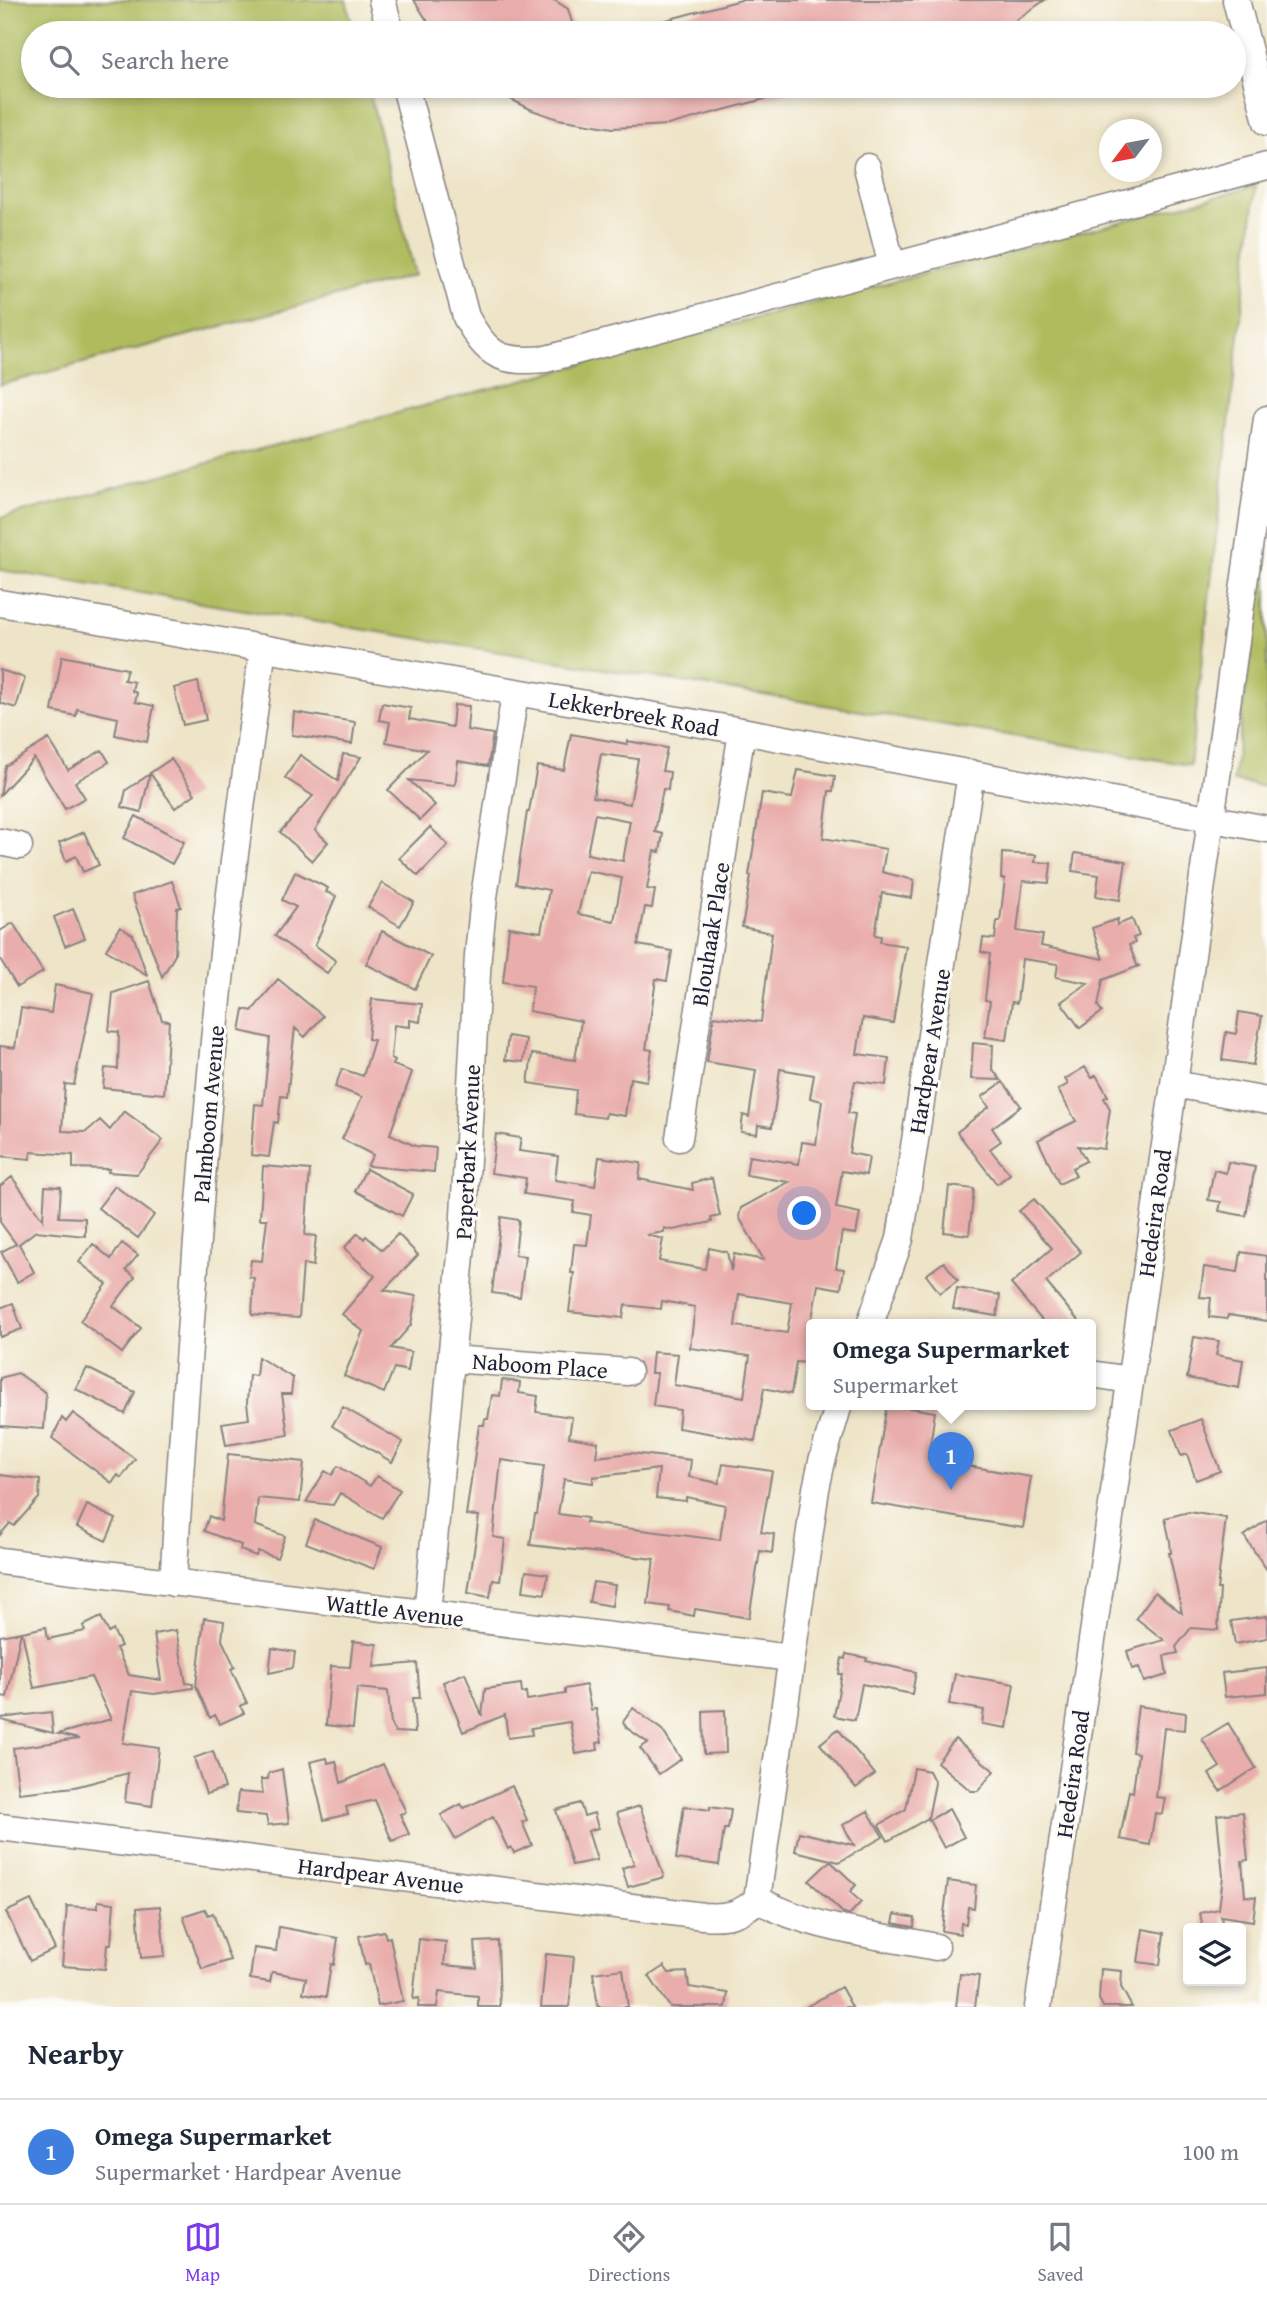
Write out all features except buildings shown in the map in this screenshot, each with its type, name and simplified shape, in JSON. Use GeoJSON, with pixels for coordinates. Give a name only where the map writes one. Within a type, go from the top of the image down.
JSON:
{"type":"FeatureCollection","features":[{"type":"Feature","properties":{"kind":"street"},"geometry":{"type":"LineString","coordinates":[[382,0],[388,21]]}},
{"type":"Feature","properties":{"kind":"street"},"geometry":{"type":"LineString","coordinates":[[1236,0],[1241,21]]}},
{"type":"Feature","properties":{"kind":"street"},"geometry":{"type":"LineString","coordinates":[[1246,39],[1267,122]]}},
{"type":"Feature","properties":{"kind":"street"},"geometry":{"type":"LineString","coordinates":[[408,98],[466,317],[478,339],[498,356],[518,361],[546,359],[1267,166]]}},
{"type":"Feature","properties":{"kind":"street"},"geometry":{"type":"LineString","coordinates":[[867,167],[892,266]]}},
{"type":"Feature","properties":{"kind":"street","name":"Hedeira Road"},"geometry":{"type":"LineString","coordinates":[[1038,2007],[1174,1084],[1267,419]]}},
{"type":"Feature","properties":{"kind":"street","name":"Lekkerbreek Road"},"geometry":{"type":"LineString","coordinates":[[0,603],[741,731],[1267,829]]}},
{"type":"Feature","properties":{"kind":"street","name":"Palmboom Avenue"},"geometry":{"type":"LineString","coordinates":[[173,1583],[193,1270],[216,1017],[234,857],[263,648]]}},
{"type":"Feature","properties":{"kind":"street","name":"Paperbark Avenue"},"geometry":{"type":"LineString","coordinates":[[427,1614],[463,1234],[478,955],[484,897],[515,693]]}},
{"type":"Feature","properties":{"kind":"street","name":"Blouhaak Place"},"geometry":{"type":"LineString","coordinates":[[679,1138],[741,731]]}},
{"type":"Feature","properties":{"kind":"street","name":"Hardpear Avenue"},"geometry":{"type":"LineString","coordinates":[[872,1319],[900,1239],[971,774]]}},
{"type":"Feature","properties":{"kind":"street"},"geometry":{"type":"LineString","coordinates":[[1174,1084],[1267,1101]]}},
{"type":"Feature","properties":{"kind":"street","name":"Naboom Place"},"geometry":{"type":"LineString","coordinates":[[451,1359],[628,1372]]}},
{"type":"Feature","properties":{"kind":"street"},"geometry":{"type":"LineString","coordinates":[[1096,1375],[1129,1380]]}},
{"type":"Feature","properties":{"kind":"street"},"geometry":{"type":"LineString","coordinates":[[837,1410],[818,1480],[757,1899],[776,1910],[805,1920],[936,1947]]}},
{"type":"Feature","properties":{"kind":"street","name":"Wattle Avenue"},"geometry":{"type":"LineString","coordinates":[[0,1561],[791,1658]]}},
{"type":"Feature","properties":{"kind":"street","name":"Hardpear Avenue"},"geometry":{"type":"LineString","coordinates":[[0,1827],[703,1916],[728,1916],[750,1907],[757,1899]]}},
{"type":"Feature","properties":{"kind":"green space"},"geometry":{"type":"Polygon","coordinates":[[[0,0],[346,0],[351,21],[21,21],[21,98],[371,98],[415,275],[0,385],[0,0]]]}},
{"type":"Feature","properties":{"kind":"green space"},"geometry":{"type":"Polygon","coordinates":[[[1256,186],[1190,765],[0,570],[0,518],[1256,186]]]}},
{"type":"Feature","properties":{"kind":"green space"},"geometry":{"type":"Polygon","coordinates":[[[1267,541],[1267,787],[1233,781],[1267,541]]]}},
{"type":"Feature","properties":{"kind":"place","name":"Omega Supermarket"},"geometry":{"type":"Point","coordinates":[951,1490]}}]}
